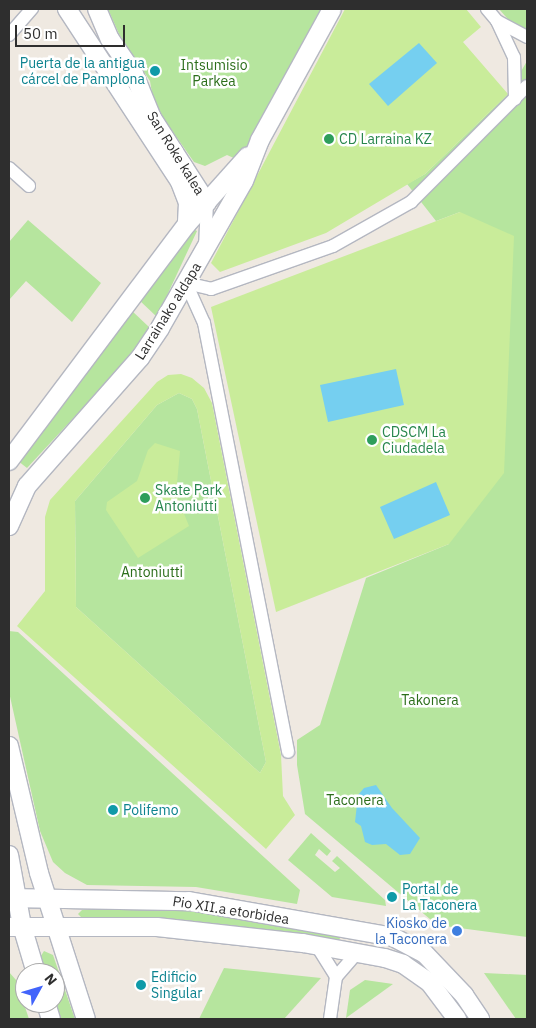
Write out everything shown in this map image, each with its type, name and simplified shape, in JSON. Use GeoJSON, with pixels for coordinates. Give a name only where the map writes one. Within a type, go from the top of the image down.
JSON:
{"type":"FeatureCollection","features":[{"type":"Feature","properties":{"kind":"street"},"geometry":{"type":"LineString","coordinates":[[9,35],[32,9]]}},
{"type":"Feature","properties":{"kind":"street","name":"San Roke kalea"},"geometry":{"type":"LineString","coordinates":[[67,9],[180,182],[188,203],[187,224]]}},
{"type":"Feature","properties":{"kind":"street","name":"San Roke kalea"},"geometry":{"type":"LineString","coordinates":[[97,9],[110,39],[134,74],[152,118],[207,203],[205,250]]}},
{"type":"Feature","properties":{"kind":"street","name":"Larrainako aldapa"},"geometry":{"type":"LineString","coordinates":[[9,526],[27,486],[140,358],[186,283],[244,181],[260,140],[332,9]]}},
{"type":"Feature","properties":{"kind":"street"},"geometry":{"type":"LineString","coordinates":[[487,9],[497,21],[514,57],[515,99]]}},
{"type":"Feature","properties":{"kind":"street"},"geometry":{"type":"LineString","coordinates":[[497,21],[527,37]]}},
{"type":"Feature","properties":{"kind":"street"},"geometry":{"type":"LineString","coordinates":[[186,283],[211,289],[333,246],[411,202],[527,86]]}},
{"type":"Feature","properties":{"kind":"street","name":"Larrainako aldapa"},"geometry":{"type":"LineString","coordinates":[[9,460],[187,224],[260,140]]}},
{"type":"Feature","properties":{"kind":"street"},"geometry":{"type":"LineString","coordinates":[[9,168],[29,186]]}},
{"type":"Feature","properties":{"kind":"street"},"geometry":{"type":"LineString","coordinates":[[186,283],[204,323],[288,752]]}},
{"type":"Feature","properties":{"kind":"street"},"geometry":{"type":"LineString","coordinates":[[9,746],[39,873],[50,897],[55,925],[86,1019]]}},
{"type":"Feature","properties":{"kind":"street"},"geometry":{"type":"LineString","coordinates":[[9,855],[13,898],[13,931],[29,963]]}},
{"type":"Feature","properties":{"kind":"street","name":"Pio XII.a etorbidea"},"geometry":{"type":"LineString","coordinates":[[13,898],[50,897],[190,901],[393,937],[425,954],[464,995],[480,1019]]}},
{"type":"Feature","properties":{"kind":"street"},"geometry":{"type":"LineString","coordinates":[[13,898],[55,925]]}},
{"type":"Feature","properties":{"kind":"street","name":"Pio XII.a etorbidea"},"geometry":{"type":"LineString","coordinates":[[13,931],[55,925],[157,927],[317,946],[357,953],[403,964],[430,983],[457,1019]]}},
{"type":"Feature","properties":{"kind":"street"},"geometry":{"type":"LineString","coordinates":[[330,1019],[336,977],[357,953],[362,930]]}},
{"type":"Feature","properties":{"kind":"street"},"geometry":{"type":"LineString","coordinates":[[317,946],[336,977]]}},
{"type":"Feature","properties":{"kind":"green space","name":"Intsumisio Parkea"},"geometry":{"type":"Polygon","coordinates":[[[108,9],[323,9],[255,136],[236,159],[227,155],[205,166],[194,162],[154,105],[150,81],[119,34],[108,9]]]}},
{"type":"Feature","properties":{"kind":"green space","name":"CD Larraina KZ"},"geometry":{"type":"Polygon","coordinates":[[[345,9],[466,9],[481,27],[463,42],[508,94],[425,174],[326,233],[220,272],[211,263],[345,9]]]}},
{"type":"Feature","properties":{"kind":"green space"},"geometry":{"type":"Polygon","coordinates":[[[499,9],[527,9],[527,41],[499,9]]]}},
{"type":"Feature","properties":{"kind":"green space","name":"Takonera"},"geometry":{"type":"Polygon","coordinates":[[[527,61],[527,937],[437,925],[305,814],[297,765],[297,740],[320,725],[366,578],[449,544],[460,212],[436,221],[407,184],[425,174],[508,94],[527,61]]]}},
{"type":"Feature","properties":{"kind":"green space","name":"CDSCM La Ciudadela"},"geometry":{"type":"Polygon","coordinates":[[[460,212],[514,236],[504,473],[449,544],[276,612],[211,307],[460,212]]]}},
{"type":"Feature","properties":{"kind":"green space"},"geometry":{"type":"Polygon","coordinates":[[[28,220],[101,283],[72,322],[26,281],[9,300],[9,242],[28,220]]]}},
{"type":"Feature","properties":{"kind":"green space"},"geometry":{"type":"Polygon","coordinates":[[[193,229],[197,231],[157,317],[138,299],[193,229]]]}},
{"type":"Feature","properties":{"kind":"green space"},"geometry":{"type":"Polygon","coordinates":[[[131,310],[149,327],[131,356],[27,468],[18,461],[131,310]]]}},
{"type":"Feature","properties":{"kind":"green space"},"geometry":{"type":"Polygon","coordinates":[[[181,374],[192,378],[204,388],[212,403],[281,755],[283,796],[295,815],[266,849],[17,626],[45,591],[45,517],[50,500],[157,382],[168,375],[181,374]],[[179,393],[157,405],[75,501],[76,607],[260,773],[266,762],[197,409],[192,399],[179,393]]]}},
{"type":"Feature","properties":{"kind":"green space","name":"Antoniutti"},"geometry":{"type":"Polygon","coordinates":[[[179,393],[192,399],[197,409],[266,762],[260,773],[76,607],[75,501],[157,405],[179,393]]]}},
{"type":"Feature","properties":{"kind":"green space","name":"Skate Park Antoniutti"},"geometry":{"type":"Polygon","coordinates":[[[155,443],[180,451],[176,494],[189,526],[138,558],[106,510],[107,502],[137,481],[148,450],[155,443]]]}},
{"type":"Feature","properties":{"kind":"green space"},"geometry":{"type":"Polygon","coordinates":[[[9,631],[18,632],[300,890],[297,904],[196,887],[87,885],[65,873],[53,862],[40,831],[9,692],[9,631]]]}},
{"type":"Feature","properties":{"kind":"green space"},"geometry":{"type":"Polygon","coordinates":[[[311,833],[331,851],[327,856],[319,849],[315,855],[335,872],[340,868],[332,861],[337,856],[385,900],[386,906],[332,897],[288,860],[311,833]]]}},
{"type":"Feature","properties":{"kind":"green space"},"geometry":{"type":"Polygon","coordinates":[[[128,908],[188,911],[335,929],[341,937],[337,942],[83,919],[78,914],[82,910],[128,908]]]}},
{"type":"Feature","properties":{"kind":"green space"},"geometry":{"type":"Polygon","coordinates":[[[44,951],[53,955],[56,963],[40,963],[39,959],[44,951]]]}},
{"type":"Feature","properties":{"kind":"green space"},"geometry":{"type":"Polygon","coordinates":[[[224,968],[321,978],[284,1019],[199,1019],[224,968]]]}},
{"type":"Feature","properties":{"kind":"green space"},"geometry":{"type":"Polygon","coordinates":[[[9,972],[15,979],[15,1013],[27,1013],[29,1019],[9,1019],[9,972]]]}},
{"type":"Feature","properties":{"kind":"green space"},"geometry":{"type":"Polygon","coordinates":[[[484,973],[527,975],[527,1019],[516,1019],[484,973]]]}},
{"type":"Feature","properties":{"kind":"green space"},"geometry":{"type":"Polygon","coordinates":[[[365,980],[393,984],[346,1018],[350,990],[365,980]]]}},
{"type":"Feature","properties":{"kind":"green space"},"geometry":{"type":"Polygon","coordinates":[[[65,990],[75,1019],[60,1019],[58,1013],[65,1013],[65,990]]]}},
{"type":"Feature","properties":{"kind":"water"},"geometry":{"type":"Polygon","coordinates":[[[419,43],[437,63],[388,106],[369,84],[419,43]]]}},
{"type":"Feature","properties":{"kind":"water"},"geometry":{"type":"Polygon","coordinates":[[[396,369],[404,405],[328,422],[320,385],[396,369]]]}},
{"type":"Feature","properties":{"kind":"water"},"geometry":{"type":"Polygon","coordinates":[[[436,482],[450,515],[394,539],[380,507],[436,482]]]}},
{"type":"Feature","properties":{"kind":"water"},"geometry":{"type":"Polygon","coordinates":[[[376,785],[392,808],[420,838],[410,854],[400,855],[386,844],[372,845],[365,842],[361,826],[355,822],[358,795],[364,788],[376,785]]]}},
{"type":"Feature","properties":{"kind":"place","name":"Puerta de la antigua cárcel de Pamplona"},"geometry":{"type":"Point","coordinates":[155,71]}},
{"type":"Feature","properties":{"kind":"place","name":"CD Larraina KZ"},"geometry":{"type":"Point","coordinates":[329,139]}},
{"type":"Feature","properties":{"kind":"place","name":"CDSCM La Ciudadela"},"geometry":{"type":"Point","coordinates":[372,440]}},
{"type":"Feature","properties":{"kind":"place","name":"Skate Park Antoniutti"},"geometry":{"type":"Point","coordinates":[145,498]}},
{"type":"Feature","properties":{"kind":"place","name":"Polifemo"},"geometry":{"type":"Point","coordinates":[113,810]}},
{"type":"Feature","properties":{"kind":"place","name":"Portal de La Taconera"},"geometry":{"type":"Point","coordinates":[392,897]}},
{"type":"Feature","properties":{"kind":"place","name":"Kiosko de la Taconera"},"geometry":{"type":"Point","coordinates":[457,931]}},
{"type":"Feature","properties":{"kind":"place","name":"Edificio Singular"},"geometry":{"type":"Point","coordinates":[141,985]}},
{"type":"Feature","properties":{"kind":"park label","name":"Taconera"},"geometry":{"type":"Point","coordinates":[355,800]}}]}
